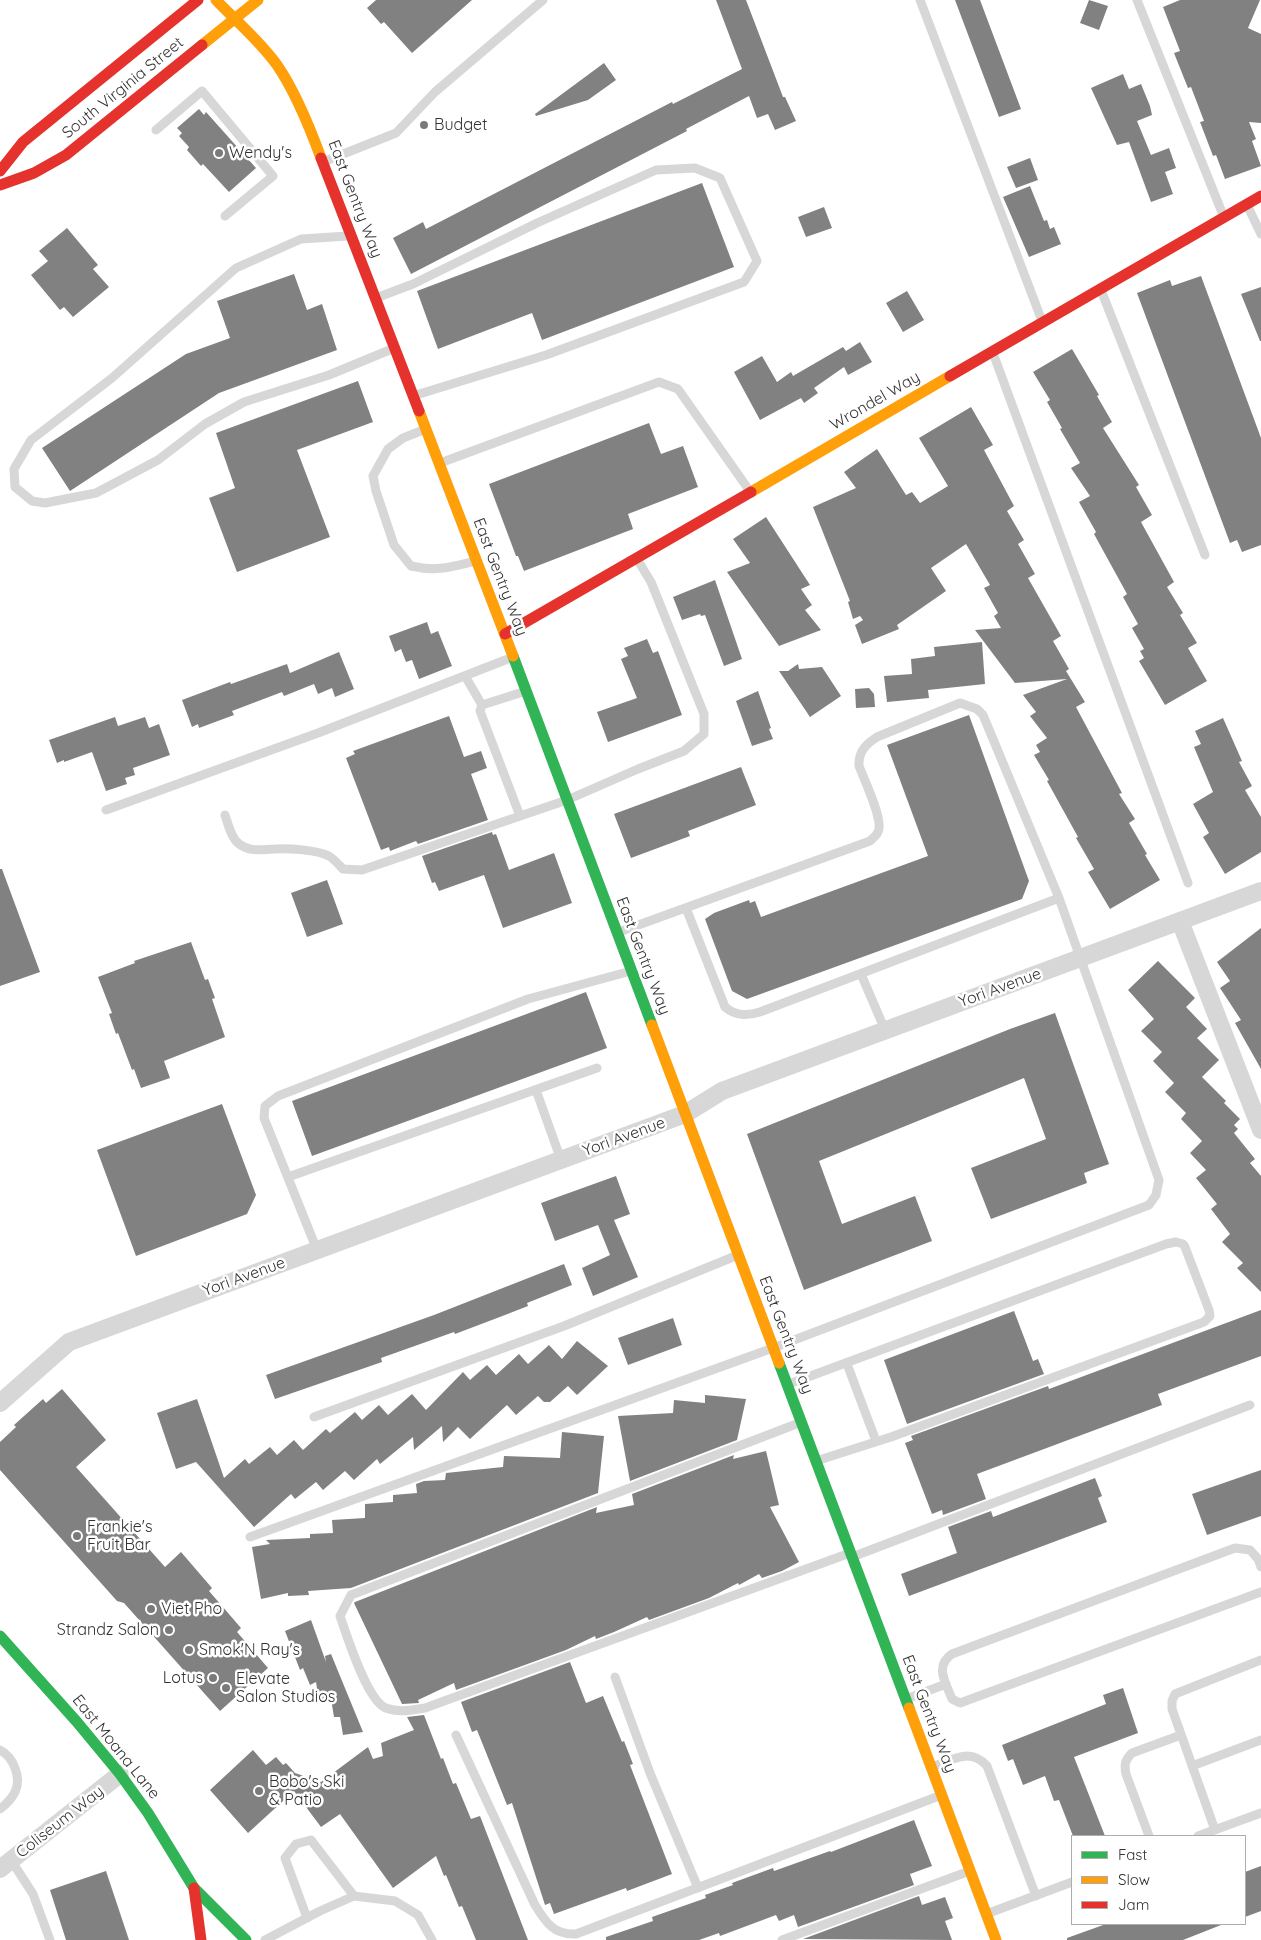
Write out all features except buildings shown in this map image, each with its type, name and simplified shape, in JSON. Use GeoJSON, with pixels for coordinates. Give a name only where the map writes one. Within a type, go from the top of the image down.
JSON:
{"type":"FeatureCollection","features":[{"type":"Feature","properties":{"kind":"street","name":"South Virginia Street"},"geometry":{"type":"LineString","coordinates":[[0,171],[23,142],[198,0]]}},
{"type":"Feature","properties":{"kind":"street","name":"South Virginia Street"},"geometry":{"type":"LineString","coordinates":[[0,184],[39,172],[66,155],[258,0]]}},
{"type":"Feature","properties":{"kind":"street","name":"East Gentry Way"},"geometry":{"type":"LineString","coordinates":[[218,3],[262,47],[277,65],[307,121],[514,657],[996,1940]]}},
{"type":"Feature","properties":{"kind":"street","name":"Wrondel Way"},"geometry":{"type":"LineString","coordinates":[[505,634],[1261,196]]}},
{"type":"Feature","properties":{"kind":"street","name":"Yori Avenue"},"geometry":{"type":"LineString","coordinates":[[0,1403],[69,1342],[686,1114],[722,1091],[1261,891]]}},
{"type":"Feature","properties":{"kind":"street"},"geometry":{"type":"LineString","coordinates":[[1180,921],[1261,1130]]}},
{"type":"Feature","properties":{"kind":"street","name":"East Moana Lane"},"geometry":{"type":"LineString","coordinates":[[0,1636],[77,1722],[120,1774],[153,1821],[194,1888],[246,1940]]}},
{"type":"Feature","properties":{"kind":"street","name":"Coliseum Way"},"geometry":{"type":"LineString","coordinates":[[6,1865],[120,1774]]}},
{"type":"Feature","properties":{"kind":"street","name":"East Moana Lane"},"geometry":{"type":"LineString","coordinates":[[194,1888],[201,1940]]}},
{"type":"Feature","properties":{"kind":"lane"},"geometry":{"type":"LineString","coordinates":[[323,162],[396,133],[435,92],[543,0]]}},
{"type":"Feature","properties":{"kind":"lane"},"geometry":{"type":"LineString","coordinates":[[920,0],[1042,323]]}},
{"type":"Feature","properties":{"kind":"lane"},"geometry":{"type":"LineString","coordinates":[[1137,0],[1224,218]]}},
{"type":"Feature","properties":{"kind":"lane"},"geometry":{"type":"LineString","coordinates":[[156,130],[202,91],[273,176],[226,216]]}},
{"type":"Feature","properties":{"kind":"lane"},"geometry":{"type":"LineString","coordinates":[[376,298],[412,284],[537,223],[656,170],[695,168],[720,178],[757,261],[744,282],[546,355],[413,396]]}},
{"type":"Feature","properties":{"kind":"lane"},"geometry":{"type":"LineString","coordinates":[[1247,204],[1261,234]]}},
{"type":"Feature","properties":{"kind":"lane"},"geometry":{"type":"LineString","coordinates":[[351,235],[301,239],[236,268],[112,378],[31,440],[14,469],[15,487],[32,501],[45,503],[96,493],[158,460],[205,424],[244,402],[329,375],[395,348]]}},
{"type":"Feature","properties":{"kind":"lane"},"geometry":{"type":"LineString","coordinates":[[1101,290],[1205,555]]}},
{"type":"Feature","properties":{"kind":"lane"},"geometry":{"type":"LineString","coordinates":[[993,352],[1188,883]]}},
{"type":"Feature","properties":{"kind":"lane"},"geometry":{"type":"LineString","coordinates":[[439,463],[659,382],[678,389],[751,492]]}},
{"type":"Feature","properties":{"kind":"lane"},"geometry":{"type":"LineString","coordinates":[[426,429],[403,438],[388,449],[373,476],[394,546],[411,566],[421,569],[438,570],[477,561]]}},
{"type":"Feature","properties":{"kind":"lane"},"geometry":{"type":"LineString","coordinates":[[225,815],[232,835],[238,843],[247,848],[260,851],[275,848],[317,852],[330,856],[343,869],[362,870],[567,800],[684,751],[704,734],[704,714],[651,582],[636,558]]}},
{"type":"Feature","properties":{"kind":"lane"},"geometry":{"type":"LineString","coordinates":[[106,810],[308,736],[514,657]]}},
{"type":"Feature","properties":{"kind":"lane"},"geometry":{"type":"LineString","coordinates":[[466,676],[482,705],[480,711],[520,816]]}},
{"type":"Feature","properties":{"kind":"lane"},"geometry":{"type":"LineString","coordinates":[[482,705],[526,690]]}},
{"type":"Feature","properties":{"kind":"lane"},"geometry":{"type":"LineString","coordinates":[[250,1537],[774,1348],[1149,1205],[1156,1195],[1159,1180],[1081,957],[1059,898],[983,715],[977,710],[960,703],[877,737],[868,743],[858,758],[880,828],[870,841],[617,933]]}},
{"type":"Feature","properties":{"kind":"lane"},"geometry":{"type":"LineString","coordinates":[[686,908],[725,1007],[732,1013],[747,1016],[1059,898]]}},
{"type":"Feature","properties":{"kind":"lane"},"geometry":{"type":"LineString","coordinates":[[317,1250],[264,1118],[265,1106],[278,1096],[528,999],[632,971]]}},
{"type":"Feature","properties":{"kind":"lane"},"geometry":{"type":"LineString","coordinates":[[861,974],[885,1030]]}},
{"type":"Feature","properties":{"kind":"lane"},"geometry":{"type":"LineString","coordinates":[[288,1178],[597,1068]]}},
{"type":"Feature","properties":{"kind":"lane"},"geometry":{"type":"LineString","coordinates":[[536,1090],[561,1160]]}},
{"type":"Feature","properties":{"kind":"lane"},"geometry":{"type":"LineString","coordinates":[[788,1385],[1166,1244],[1176,1242],[1183,1244],[1185,1248],[1209,1310],[1210,1316],[1204,1322],[816,1461]]}},
{"type":"Feature","properties":{"kind":"lane"},"geometry":{"type":"LineString","coordinates":[[314,1417],[564,1326],[738,1255]]}},
{"type":"Feature","properties":{"kind":"lane"},"geometry":{"type":"LineString","coordinates":[[847,1364],[876,1441]]}},
{"type":"Feature","properties":{"kind":"lane"},"geometry":{"type":"LineString","coordinates":[[802,1422],[351,1595],[340,1616],[352,1650],[372,1694],[384,1708],[398,1711],[425,1708],[851,1555],[1250,1405]]}},
{"type":"Feature","properties":{"kind":"lane"},"geometry":{"type":"LineString","coordinates":[[1261,1567],[1258,1559],[1250,1550],[1235,1548],[952,1654],[944,1659],[941,1668],[952,1699],[960,1703],[1261,1592]]}},
{"type":"Feature","properties":{"kind":"lane"},"geometry":{"type":"LineString","coordinates":[[1215,1830],[1172,1709],[1172,1701],[1175,1694],[1261,1660]]}},
{"type":"Feature","properties":{"kind":"lane"},"geometry":{"type":"LineString","coordinates":[[615,1677],[650,1773],[698,1888]]}},
{"type":"Feature","properties":{"kind":"lane"},"geometry":{"type":"LineString","coordinates":[[906,1699],[946,1684]]}},
{"type":"Feature","properties":{"kind":"lane"},"geometry":{"type":"LineString","coordinates":[[456,1735],[545,1922],[558,1932],[566,1934],[576,1934],[942,1795]]}},
{"type":"Feature","properties":{"kind":"lane"},"geometry":{"type":"LineString","coordinates":[[1149,1835],[1126,1774],[1124,1766],[1126,1758],[1181,1735]]}},
{"type":"Feature","properties":{"kind":"lane"},"geometry":{"type":"LineString","coordinates":[[1192,1766],[1261,1740]]}},
{"type":"Feature","properties":{"kind":"lane"},"geometry":{"type":"LineString","coordinates":[[0,1750],[6,1753],[13,1763],[18,1777],[18,1789],[10,1801],[0,1809]]}},
{"type":"Feature","properties":{"kind":"lane"},"geometry":{"type":"LineString","coordinates":[[931,1767],[967,1755],[980,1758],[987,1766],[1036,1896]]}},
{"type":"Feature","properties":{"kind":"lane"},"geometry":{"type":"LineString","coordinates":[[1201,1835],[1261,1813]]}},
{"type":"Feature","properties":{"kind":"lane"},"geometry":{"type":"LineString","coordinates":[[306,1918],[285,1858],[296,1844],[311,1840],[354,1896]]}},
{"type":"Feature","properties":{"kind":"lane"},"geometry":{"type":"LineString","coordinates":[[6,1865],[33,1894],[50,1940]]}},
{"type":"Feature","properties":{"kind":"lane"},"geometry":{"type":"LineString","coordinates":[[782,1940],[970,1871]]}},
{"type":"Feature","properties":{"kind":"lane"},"geometry":{"type":"LineString","coordinates":[[986,1914],[1071,1882]]}},
{"type":"Feature","properties":{"kind":"lane"},"geometry":{"type":"LineString","coordinates":[[265,1940],[306,1918],[354,1896],[395,1901],[418,1915],[432,1940]]}},
{"type":"Feature","properties":{"kind":"traffic: fast"},"geometry":{"type":"LineString","coordinates":[[513,656],[652,1025]]}},
{"type":"Feature","properties":{"kind":"traffic: fast"},"geometry":{"type":"LineString","coordinates":[[779,1363],[909,1708]]}},
{"type":"Feature","properties":{"kind":"traffic: fast"},"geometry":{"type":"LineString","coordinates":[[0,1636],[77,1722],[120,1774],[148,1813],[194,1888],[246,1940]]}},
{"type":"Feature","properties":{"kind":"traffic: slow"},"geometry":{"type":"LineString","coordinates":[[216,0],[256,39],[284,75],[307,122],[321,158]]}},
{"type":"Feature","properties":{"kind":"traffic: slow"},"geometry":{"type":"LineString","coordinates":[[202,45],[258,0]]}},
{"type":"Feature","properties":{"kind":"traffic: slow"},"geometry":{"type":"LineString","coordinates":[[751,492],[950,376]]}},
{"type":"Feature","properties":{"kind":"traffic: slow"},"geometry":{"type":"LineString","coordinates":[[419,411],[513,656]]}},
{"type":"Feature","properties":{"kind":"traffic: slow"},"geometry":{"type":"LineString","coordinates":[[652,1025],[779,1363]]}},
{"type":"Feature","properties":{"kind":"traffic: slow"},"geometry":{"type":"LineString","coordinates":[[909,1708],[996,1940]]}},
{"type":"Feature","properties":{"kind":"traffic: jam"},"geometry":{"type":"LineString","coordinates":[[0,171],[23,142],[198,0]]}},
{"type":"Feature","properties":{"kind":"traffic: jam"},"geometry":{"type":"LineString","coordinates":[[0,185],[34,173],[66,155],[202,45]]}},
{"type":"Feature","properties":{"kind":"traffic: jam"},"geometry":{"type":"LineString","coordinates":[[321,158],[419,411]]}},
{"type":"Feature","properties":{"kind":"traffic: jam"},"geometry":{"type":"LineString","coordinates":[[950,376],[1261,196]]}},
{"type":"Feature","properties":{"kind":"traffic: jam"},"geometry":{"type":"LineString","coordinates":[[505,634],[751,492]]}},
{"type":"Feature","properties":{"kind":"traffic: jam"},"geometry":{"type":"LineString","coordinates":[[194,1888],[201,1940]]}},
{"type":"Feature","properties":{"kind":"place","name":"Budget"},"geometry":{"type":"Point","coordinates":[424,125]}},
{"type":"Feature","properties":{"kind":"place","name":"Wendy's"},"geometry":{"type":"Point","coordinates":[219,153]}},
{"type":"Feature","properties":{"kind":"place","name":"Frankie's Fruit Bar"},"geometry":{"type":"Point","coordinates":[77,1536]}},
{"type":"Feature","properties":{"kind":"place","name":"Viet Pho"},"geometry":{"type":"Point","coordinates":[151,1609]}},
{"type":"Feature","properties":{"kind":"place","name":"Strandz Salon"},"geometry":{"type":"Point","coordinates":[169,1630]}},
{"type":"Feature","properties":{"kind":"place","name":"Smok'N Ray's"},"geometry":{"type":"Point","coordinates":[189,1650]}},
{"type":"Feature","properties":{"kind":"place","name":"Lotus"},"geometry":{"type":"Point","coordinates":[213,1678]}},
{"type":"Feature","properties":{"kind":"place","name":"Elevate Salon Studios"},"geometry":{"type":"Point","coordinates":[226,1688]}},
{"type":"Feature","properties":{"kind":"place","name":"Bobo's Ski & Patio"},"geometry":{"type":"Point","coordinates":[259,1791]}}]}
